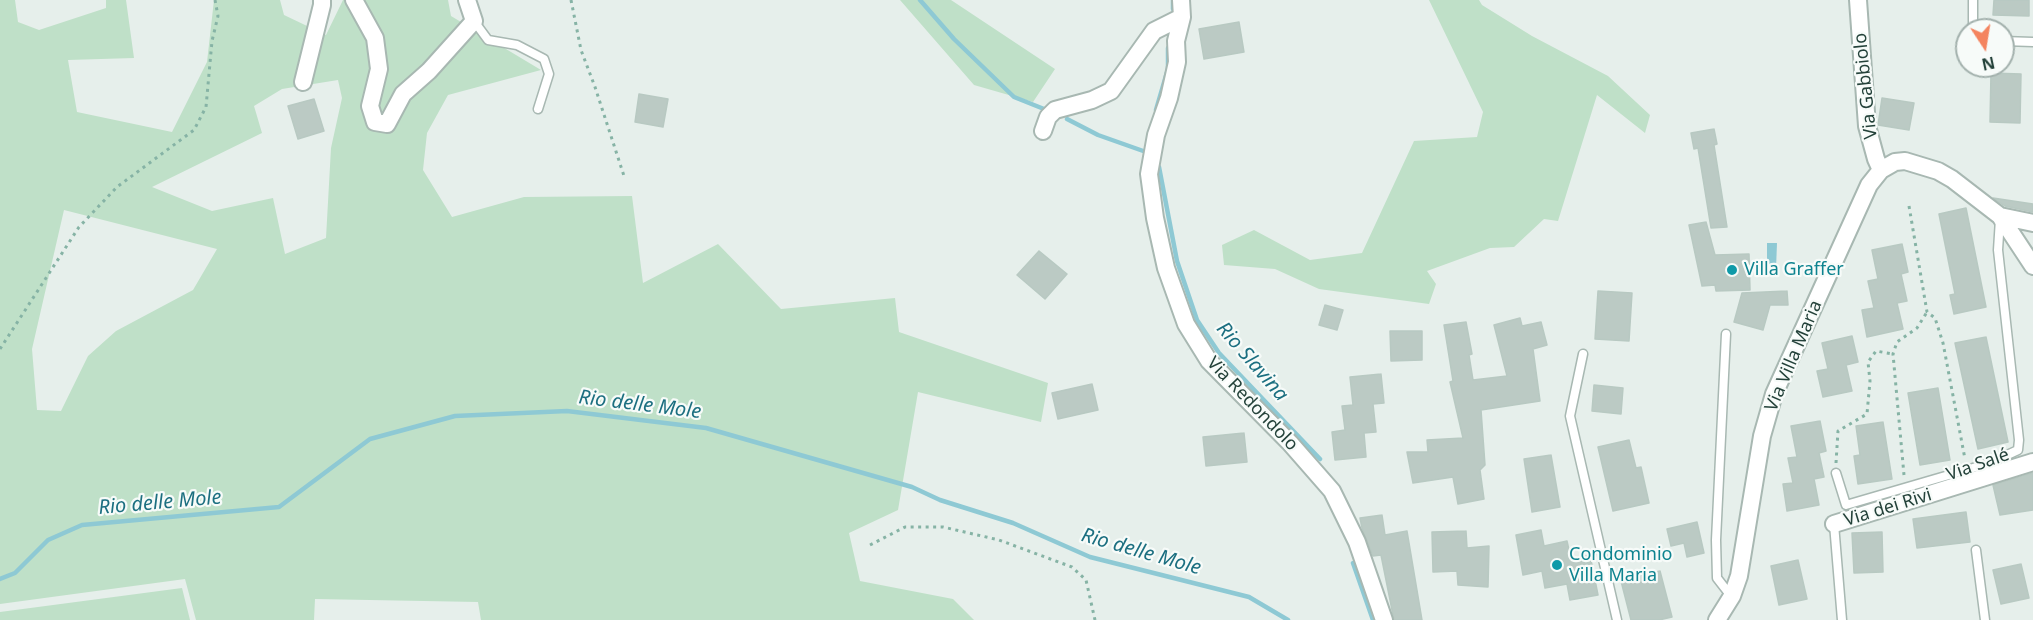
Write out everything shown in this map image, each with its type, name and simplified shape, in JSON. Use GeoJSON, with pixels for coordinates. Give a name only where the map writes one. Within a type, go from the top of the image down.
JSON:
{"type":"FeatureCollection","features":[{"type":"Feature","properties":{"kind":"street"},"geometry":{"type":"LineString","coordinates":[[303,82],[322,0]]}},
{"type":"Feature","properties":{"kind":"street"},"geometry":{"type":"LineString","coordinates":[[354,0],[375,38],[379,69],[370,106],[375,122],[387,124],[403,94],[429,71],[474,21],[467,0]]}},
{"type":"Feature","properties":{"kind":"street","name":"Via Gabbiolo"},"geometry":{"type":"LineString","coordinates":[[1857,0],[1867,126],[1881,170]]}},
{"type":"Feature","properties":{"kind":"street"},"geometry":{"type":"LineString","coordinates":[[1043,131],[1047,117],[1055,110],[1092,100],[1111,91],[1154,31],[1181,8]]}},
{"type":"Feature","properties":{"kind":"street","name":"Via Redondolo"},"geometry":{"type":"LineString","coordinates":[[1181,8],[1176,41],[1177,62],[1156,135],[1149,174],[1155,218],[1166,268],[1186,324],[1209,361],[1290,443],[1332,491],[1357,542],[1384,620]]}},
{"type":"Feature","properties":{"kind":"street"},"geometry":{"type":"LineString","coordinates":[[1881,170],[1895,162],[1905,162],[1938,171],[2000,216],[2033,266]]}},
{"type":"Feature","properties":{"kind":"street","name":"Via Villa Maria"},"geometry":{"type":"LineString","coordinates":[[1717,620],[1732,596],[1739,576],[1762,436],[1774,394],[1869,185],[1881,170]]}},
{"type":"Feature","properties":{"kind":"street"},"geometry":{"type":"LineString","coordinates":[[2000,216],[2033,223]]}},
{"type":"Feature","properties":{"kind":"street","name":"Via dei Rivi"},"geometry":{"type":"LineString","coordinates":[[1834,524],[2033,462]]}},
{"type":"Feature","properties":{"kind":"lane"},"geometry":{"type":"LineString","coordinates":[[1972,0],[1973,18]]}},
{"type":"Feature","properties":{"kind":"lane"},"geometry":{"type":"LineString","coordinates":[[474,21],[488,40],[517,45],[544,59],[549,74],[538,109]]}},
{"type":"Feature","properties":{"kind":"lane"},"geometry":{"type":"LineString","coordinates":[[2015,41],[2033,42]]}},
{"type":"Feature","properties":{"kind":"lane","name":"Via Salé"},"geometry":{"type":"LineString","coordinates":[[1836,473],[1846,505],[1990,463],[2018,450],[2019,440],[1998,250],[2000,216]]}},
{"type":"Feature","properties":{"kind":"lane"},"geometry":{"type":"LineString","coordinates":[[1726,334],[1716,540],[1717,578],[1732,596]]}},
{"type":"Feature","properties":{"kind":"lane"},"geometry":{"type":"LineString","coordinates":[[1583,354],[1570,416],[1617,620]]}},
{"type":"Feature","properties":{"kind":"lane","name":"Via dei Rivi"},"geometry":{"type":"LineString","coordinates":[[1834,524],[1842,620]]}},
{"type":"Feature","properties":{"kind":"lane"},"geometry":{"type":"LineString","coordinates":[[1976,550],[1985,620]]}},
{"type":"Feature","properties":{"kind":"path"},"geometry":{"type":"LineString","coordinates":[[0,349],[79,227],[117,187],[194,130],[206,107],[212,41],[218,16],[214,0]]}},
{"type":"Feature","properties":{"kind":"path"},"geometry":{"type":"LineString","coordinates":[[571,0],[581,50],[624,176]]}},
{"type":"Feature","properties":{"kind":"path"},"geometry":{"type":"LineString","coordinates":[[1906,488],[1893,354],[1897,342],[1917,328],[1927,312],[1909,206]]}},
{"type":"Feature","properties":{"kind":"path"},"geometry":{"type":"LineString","coordinates":[[1927,312],[1935,318],[1943,343],[1966,470]]}},
{"type":"Feature","properties":{"kind":"path"},"geometry":{"type":"LineString","coordinates":[[1836,473],[1838,431],[1867,414],[1868,362],[1876,351],[1893,354]]}},
{"type":"Feature","properties":{"kind":"path"},"geometry":{"type":"LineString","coordinates":[[870,545],[905,527],[943,526],[999,540],[1072,567],[1086,580],[1095,620]]}},
{"type":"Feature","properties":{"kind":"green space"},"geometry":{"type":"Polygon","coordinates":[[[0,0],[15,0],[18,22],[39,30],[106,8],[106,0],[126,0],[134,58],[68,60],[77,112],[172,132],[207,62],[214,0],[280,0],[284,15],[326,35],[343,0],[448,0],[451,16],[541,70],[448,95],[427,133],[423,170],[452,217],[524,197],[632,196],[643,283],[718,244],[781,309],[895,298],[899,332],[1048,383],[1041,422],[918,392],[898,510],[849,533],[860,581],[953,599],[974,620],[481,620],[478,602],[315,599],[314,620],[196,620],[185,579],[0,604],[0,0]],[[338,80],[282,89],[254,106],[262,133],[152,187],[212,211],[273,198],[285,254],[326,238],[331,148],[342,98],[338,80]],[[64,210],[32,349],[37,410],[61,411],[88,356],[116,331],[193,290],[217,249],[64,210]]]}},
{"type":"Feature","properties":{"kind":"green space"},"geometry":{"type":"Polygon","coordinates":[[[900,0],[951,0],[1055,69],[1033,102],[974,85],[900,0]]]}},
{"type":"Feature","properties":{"kind":"green space"},"geometry":{"type":"Polygon","coordinates":[[[1429,0],[1479,0],[1482,5],[1532,36],[1608,76],[1650,115],[1645,133],[1597,95],[1558,221],[1544,219],[1514,247],[1490,248],[1427,271],[1436,284],[1429,304],[1319,289],[1275,269],[1224,265],[1222,245],[1254,230],[1310,260],[1362,253],[1414,141],[1477,137],[1483,112],[1429,0]]]}},
{"type":"Feature","properties":{"kind":"green space"},"geometry":{"type":"Polygon","coordinates":[[[182,588],[190,620],[0,620],[0,612],[182,588]]]}},
{"type":"Feature","properties":{"kind":"water"},"geometry":{"type":"Polygon","coordinates":[[[1767,243],[1777,243],[1776,269],[1767,269],[1767,243]]]}},
{"type":"Feature","properties":{"kind":"building"},"geometry":{"type":"Polygon","coordinates":[[[1994,0],[2029,0],[2029,16],[1993,15],[1994,0]]]}},
{"type":"Feature","properties":{"kind":"building"},"geometry":{"type":"Polygon","coordinates":[[[1239,22],[1244,52],[1204,59],[1199,29],[1239,22]]]}},
{"type":"Feature","properties":{"kind":"building"},"geometry":{"type":"Polygon","coordinates":[[[2015,74],[2021,74],[2020,123],[1990,122],[1991,78],[2015,78],[2015,74]]]}},
{"type":"Feature","properties":{"kind":"building"},"geometry":{"type":"Polygon","coordinates":[[[639,94],[668,99],[663,127],[635,122],[639,94]]]}},
{"type":"Feature","properties":{"kind":"building"},"geometry":{"type":"Polygon","coordinates":[[[1882,98],[1914,103],[1909,130],[1878,125],[1882,98]]]}},
{"type":"Feature","properties":{"kind":"building"},"geometry":{"type":"Polygon","coordinates":[[[314,99],[324,131],[298,139],[288,106],[314,99]]]}},
{"type":"Feature","properties":{"kind":"building"},"geometry":{"type":"Polygon","coordinates":[[[1714,129],[1717,144],[1714,145],[1727,227],[1711,228],[1698,148],[1694,149],[1691,133],[1714,129]]]}},
{"type":"Feature","properties":{"kind":"building"},"geometry":{"type":"Polygon","coordinates":[[[1993,198],[2033,204],[2033,212],[2005,206],[1993,198]]]}},
{"type":"Feature","properties":{"kind":"building"},"geometry":{"type":"Polygon","coordinates":[[[1966,208],[1986,307],[1954,314],[1950,295],[1955,294],[1939,214],[1966,208]]]}},
{"type":"Feature","properties":{"kind":"building"},"geometry":{"type":"Polygon","coordinates":[[[1706,222],[1715,255],[1749,254],[1750,290],[1716,291],[1715,285],[1702,286],[1689,225],[1706,222]]]}},
{"type":"Feature","properties":{"kind":"building"},"geometry":{"type":"Polygon","coordinates":[[[1902,244],[1908,272],[1901,274],[1907,301],[1897,303],[1903,329],[1867,337],[1862,310],[1874,308],[1868,281],[1878,279],[1872,250],[1902,244]]]}},
{"type":"Feature","properties":{"kind":"building"},"geometry":{"type":"Polygon","coordinates":[[[1039,251],[1067,274],[1045,299],[1017,275],[1039,251]]]}},
{"type":"Feature","properties":{"kind":"building"},"geometry":{"type":"Polygon","coordinates":[[[1598,291],[1632,293],[1629,341],[1595,339],[1598,291]]]}},
{"type":"Feature","properties":{"kind":"building"},"geometry":{"type":"Polygon","coordinates":[[[1787,291],[1788,305],[1770,305],[1763,330],[1734,322],[1742,293],[1787,291]]]}},
{"type":"Feature","properties":{"kind":"building"},"geometry":{"type":"Polygon","coordinates":[[[1325,305],[1343,310],[1337,330],[1319,325],[1325,305]]]}},
{"type":"Feature","properties":{"kind":"building"},"geometry":{"type":"Polygon","coordinates":[[[1520,318],[1522,326],[1541,322],[1547,345],[1533,349],[1540,401],[1481,410],[1485,465],[1480,470],[1484,499],[1458,504],[1453,477],[1413,483],[1407,452],[1428,452],[1427,440],[1463,438],[1450,382],[1453,381],[1444,325],[1466,322],[1472,354],[1469,355],[1473,380],[1507,376],[1494,325],[1520,318]]]}},
{"type":"Feature","properties":{"kind":"building"},"geometry":{"type":"Polygon","coordinates":[[[1390,331],[1422,331],[1422,360],[1391,361],[1390,331]]]}},
{"type":"Feature","properties":{"kind":"building"},"geometry":{"type":"Polygon","coordinates":[[[1852,336],[1858,362],[1846,365],[1852,391],[1823,397],[1817,371],[1828,369],[1822,343],[1852,336]]]}},
{"type":"Feature","properties":{"kind":"building"},"geometry":{"type":"Polygon","coordinates":[[[1986,337],[2008,442],[1978,449],[1955,343],[1986,337]]]}},
{"type":"Feature","properties":{"kind":"building"},"geometry":{"type":"Polygon","coordinates":[[[1381,374],[1384,403],[1373,404],[1376,432],[1364,433],[1366,457],[1335,460],[1332,432],[1345,430],[1342,406],[1353,405],[1350,377],[1381,374]]]}},
{"type":"Feature","properties":{"kind":"building"},"geometry":{"type":"Polygon","coordinates":[[[1092,384],[1098,410],[1058,419],[1052,393],[1092,384]]]}},
{"type":"Feature","properties":{"kind":"building"},"geometry":{"type":"Polygon","coordinates":[[[1594,385],[1623,388],[1621,414],[1592,411],[1594,385]]]}},
{"type":"Feature","properties":{"kind":"building"},"geometry":{"type":"Polygon","coordinates":[[[1938,388],[1950,460],[1920,465],[1908,393],[1938,388]]]}},
{"type":"Feature","properties":{"kind":"building"},"geometry":{"type":"Polygon","coordinates":[[[1820,421],[1826,451],[1819,453],[1824,477],[1814,479],[1819,505],[1787,511],[1783,484],[1793,483],[1788,458],[1797,457],[1791,426],[1820,421]]]}},
{"type":"Feature","properties":{"kind":"building"},"geometry":{"type":"Polygon","coordinates":[[[1883,422],[1892,479],[1858,484],[1854,456],[1860,455],[1856,426],[1883,422]]]}},
{"type":"Feature","properties":{"kind":"building"},"geometry":{"type":"Polygon","coordinates":[[[1244,433],[1247,462],[1206,466],[1203,437],[1244,433]]]}},
{"type":"Feature","properties":{"kind":"building"},"geometry":{"type":"Polygon","coordinates":[[[1629,440],[1636,468],[1641,467],[1649,503],[1613,511],[1598,447],[1629,440]]]}},
{"type":"Feature","properties":{"kind":"building"},"geometry":{"type":"Polygon","coordinates":[[[1551,455],[1560,507],[1532,512],[1524,459],[1551,455]]]}},
{"type":"Feature","properties":{"kind":"building"},"geometry":{"type":"Polygon","coordinates":[[[2033,473],[2033,510],[2000,515],[1993,485],[2033,473]]]}},
{"type":"Feature","properties":{"kind":"building"},"geometry":{"type":"Polygon","coordinates":[[[1966,512],[1970,542],[1917,548],[1913,519],[1966,512]]]}},
{"type":"Feature","properties":{"kind":"building"},"geometry":{"type":"Polygon","coordinates":[[[1382,515],[1385,535],[1407,531],[1422,620],[1394,620],[1381,555],[1373,556],[1360,518],[1382,515]]]}},
{"type":"Feature","properties":{"kind":"building"},"geometry":{"type":"Polygon","coordinates":[[[1697,522],[1704,553],[1687,557],[1684,543],[1671,546],[1667,529],[1697,522]]]}},
{"type":"Feature","properties":{"kind":"building","name":"Condominio Villa Maria"},"geometry":{"type":"Polygon","coordinates":[[[1541,530],[1544,546],[1567,541],[1571,559],[1590,555],[1598,595],[1570,600],[1567,584],[1545,588],[1542,571],[1523,575],[1516,535],[1541,530]]]}},
{"type":"Feature","properties":{"kind":"building"},"geometry":{"type":"Polygon","coordinates":[[[1466,531],[1467,548],[1489,546],[1488,587],[1458,585],[1457,571],[1433,572],[1432,532],[1466,531]]]}},
{"type":"Feature","properties":{"kind":"building"},"geometry":{"type":"Polygon","coordinates":[[[1882,532],[1883,572],[1854,573],[1852,533],[1882,532]]]}},
{"type":"Feature","properties":{"kind":"building"},"geometry":{"type":"Polygon","coordinates":[[[1798,560],[1807,599],[1779,605],[1771,566],[1798,560]]]}},
{"type":"Feature","properties":{"kind":"building"},"geometry":{"type":"Polygon","coordinates":[[[2021,564],[2029,598],[2001,604],[1993,570],[2021,564]]]}},
{"type":"Feature","properties":{"kind":"building"},"geometry":{"type":"Polygon","coordinates":[[[1660,571],[1672,617],[1659,620],[1631,620],[1621,581],[1660,571]]]}},
{"type":"Feature","properties":{"kind":"waterway","name":"Rio Slavina"},"geometry":{"type":"LineString","coordinates":[[920,0],[954,39],[1014,97],[1044,109]]}},
{"type":"Feature","properties":{"kind":"waterway"},"geometry":{"type":"LineString","coordinates":[[1173,0],[1173,9]]}},
{"type":"Feature","properties":{"kind":"waterway"},"geometry":{"type":"LineString","coordinates":[[1156,110],[1168,69],[1168,48]]}},
{"type":"Feature","properties":{"kind":"waterway","name":"Rio Slavina"},"geometry":{"type":"LineString","coordinates":[[1067,119],[1098,135],[1146,152],[1147,148]]}},
{"type":"Feature","properties":{"kind":"waterway","name":"Rio Slavina"},"geometry":{"type":"LineString","coordinates":[[1159,167],[1177,261],[1197,320],[1219,353],[1320,459]]}},
{"type":"Feature","properties":{"kind":"waterway","name":"Rio delle Mole"},"geometry":{"type":"LineString","coordinates":[[0,579],[15,573],[48,540],[82,525],[279,507],[370,439],[455,416],[567,411],[706,428],[912,487],[940,500],[1013,523],[1090,557],[1249,597],[1288,620]]}},
{"type":"Feature","properties":{"kind":"waterway","name":"Rio Slavina"},"geometry":{"type":"LineString","coordinates":[[1353,563],[1373,620]]}},
{"type":"Feature","properties":{"kind":"place","name":"Villa Graffer"},"geometry":{"type":"Point","coordinates":[1732,270]}},
{"type":"Feature","properties":{"kind":"place","name":"Condominio Villa Maria"},"geometry":{"type":"Point","coordinates":[1557,565]}}]}
